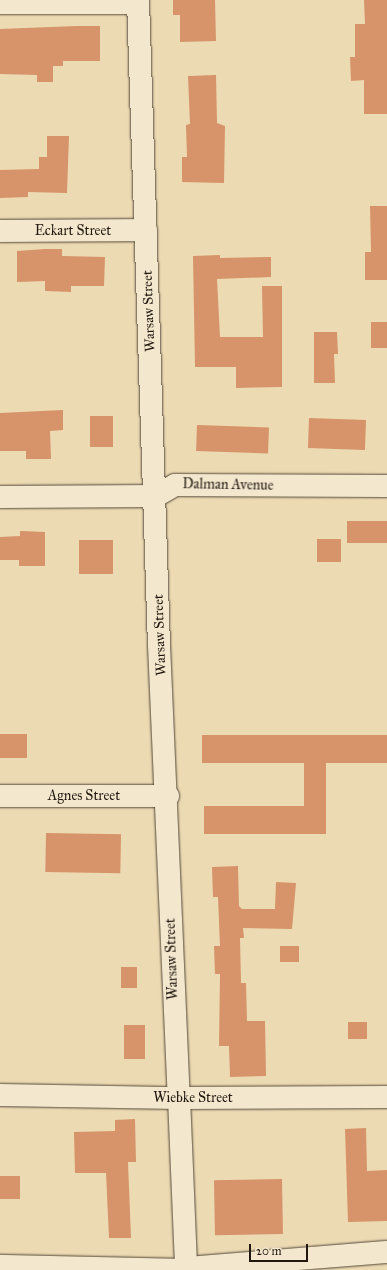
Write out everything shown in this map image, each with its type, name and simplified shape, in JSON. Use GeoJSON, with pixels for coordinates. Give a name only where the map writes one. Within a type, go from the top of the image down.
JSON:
{"type":"FeatureCollection","features":[{"type":"Feature","properties":{"kind":"street"},"geometry":{"type":"LineString","coordinates":[[0,3],[138,2]]}},
{"type":"Feature","properties":{"kind":"street","name":"Warsaw Street"},"geometry":{"type":"LineString","coordinates":[[138,2],[156,496],[159,645],[168,796],[171,946],[186,1269]]}},
{"type":"Feature","properties":{"kind":"street","name":"Eckart Street"},"geometry":{"type":"LineString","coordinates":[[0,231],[146,230]]}},
{"type":"Feature","properties":{"kind":"street","name":"Dalman Avenue"},"geometry":{"type":"LineString","coordinates":[[0,497],[156,496],[175,485],[387,486]]}},
{"type":"Feature","properties":{"kind":"street","name":"Agnes Street"},"geometry":{"type":"LineString","coordinates":[[0,796],[168,796]]}},
{"type":"Feature","properties":{"kind":"street","name":"Wiebke Street"},"geometry":{"type":"LineString","coordinates":[[0,1095],[179,1098],[387,1097]]}},
{"type":"Feature","properties":{"kind":"street"},"geometry":{"type":"LineString","coordinates":[[0,1266],[186,1269],[387,1252]]}},
{"type":"Feature","properties":{"kind":"building"},"geometry":{"type":"Polygon","coordinates":[[[173,0],[215,0],[216,41],[180,42],[180,15],[173,15],[173,0]]]}},
{"type":"Feature","properties":{"kind":"building"},"geometry":{"type":"Polygon","coordinates":[[[364,0],[387,0],[387,114],[364,114],[364,80],[351,81],[350,57],[355,57],[355,24],[365,24],[364,0]]]}},
{"type":"Feature","properties":{"kind":"building"},"geometry":{"type":"Polygon","coordinates":[[[100,26],[100,61],[63,61],[63,66],[53,66],[53,82],[37,82],[37,75],[0,74],[0,29],[100,26]]]}},
{"type":"Feature","properties":{"kind":"building"},"geometry":{"type":"Polygon","coordinates":[[[216,75],[217,123],[225,126],[224,183],[182,182],[182,157],[187,157],[186,125],[190,124],[188,76],[216,75]]]}},
{"type":"Feature","properties":{"kind":"building"},"geometry":{"type":"Polygon","coordinates":[[[47,136],[69,136],[67,193],[28,192],[28,197],[0,198],[0,170],[39,169],[39,157],[47,157],[47,136]]]}},
{"type":"Feature","properties":{"kind":"building"},"geometry":{"type":"Polygon","coordinates":[[[370,206],[387,206],[387,280],[365,280],[365,252],[371,252],[370,206]]]}},
{"type":"Feature","properties":{"kind":"building"},"geometry":{"type":"Polygon","coordinates":[[[62,249],[62,256],[105,257],[104,286],[71,286],[71,292],[45,291],[45,281],[17,282],[17,251],[62,249]]]}},
{"type":"Feature","properties":{"kind":"building"},"geometry":{"type":"Polygon","coordinates":[[[220,255],[220,258],[271,257],[271,277],[217,279],[220,337],[263,337],[262,286],[282,286],[282,387],[236,388],[236,367],[195,367],[193,256],[220,255]]]}},
{"type":"Feature","properties":{"kind":"building"},"geometry":{"type":"Polygon","coordinates":[[[371,322],[387,322],[387,348],[371,348],[371,322]]]}},
{"type":"Feature","properties":{"kind":"building"},"geometry":{"type":"Polygon","coordinates":[[[314,332],[337,332],[338,354],[334,354],[335,383],[314,383],[314,332]]]}},
{"type":"Feature","properties":{"kind":"building"},"geometry":{"type":"Polygon","coordinates":[[[63,410],[63,430],[50,431],[51,459],[26,459],[26,451],[0,451],[0,413],[63,410]]]}},
{"type":"Feature","properties":{"kind":"building"},"geometry":{"type":"Polygon","coordinates":[[[90,416],[113,416],[113,447],[90,447],[90,416]]]}},
{"type":"Feature","properties":{"kind":"building"},"geometry":{"type":"Polygon","coordinates":[[[309,418],[366,420],[365,450],[308,448],[309,418]]]}},
{"type":"Feature","properties":{"kind":"building"},"geometry":{"type":"Polygon","coordinates":[[[197,425],[269,428],[268,453],[196,451],[197,425]]]}},
{"type":"Feature","properties":{"kind":"building"},"geometry":{"type":"Polygon","coordinates":[[[347,521],[387,521],[387,543],[347,543],[347,521]]]}},
{"type":"Feature","properties":{"kind":"building"},"geometry":{"type":"Polygon","coordinates":[[[20,531],[45,532],[45,566],[19,566],[19,560],[0,560],[0,537],[20,536],[20,531]]]}},
{"type":"Feature","properties":{"kind":"building"},"geometry":{"type":"Polygon","coordinates":[[[317,539],[341,539],[341,562],[317,562],[317,539]]]}},
{"type":"Feature","properties":{"kind":"building"},"geometry":{"type":"Polygon","coordinates":[[[79,540],[113,540],[113,574],[79,574],[79,540]]]}},
{"type":"Feature","properties":{"kind":"building"},"geometry":{"type":"Polygon","coordinates":[[[0,734],[27,734],[27,758],[0,758],[0,734]]]}},
{"type":"Feature","properties":{"kind":"building"},"geometry":{"type":"Polygon","coordinates":[[[202,735],[387,735],[387,763],[326,763],[326,834],[204,834],[204,806],[304,806],[304,763],[202,763],[202,735]]]}},
{"type":"Feature","properties":{"kind":"building"},"geometry":{"type":"Polygon","coordinates":[[[46,833],[121,834],[120,873],[45,872],[46,833]]]}},
{"type":"Feature","properties":{"kind":"building"},"geometry":{"type":"Polygon","coordinates":[[[238,866],[239,906],[242,909],[275,909],[276,882],[296,883],[292,929],[243,928],[244,938],[240,938],[241,983],[246,983],[247,1021],[265,1021],[266,1076],[230,1077],[229,1046],[219,1046],[220,974],[215,974],[214,946],[220,946],[218,897],[213,897],[212,867],[238,866]]]}},
{"type":"Feature","properties":{"kind":"building"},"geometry":{"type":"Polygon","coordinates":[[[280,946],[299,946],[299,962],[280,962],[280,946]]]}},
{"type":"Feature","properties":{"kind":"building"},"geometry":{"type":"Polygon","coordinates":[[[121,967],[137,967],[137,988],[121,988],[121,967]]]}},
{"type":"Feature","properties":{"kind":"building"},"geometry":{"type":"Polygon","coordinates":[[[348,1022],[367,1022],[367,1039],[348,1039],[348,1022]]]}},
{"type":"Feature","properties":{"kind":"building"},"geometry":{"type":"Polygon","coordinates":[[[124,1025],[145,1025],[145,1059],[124,1059],[124,1025]]]}},
{"type":"Feature","properties":{"kind":"building"},"geometry":{"type":"Polygon","coordinates":[[[135,1119],[136,1162],[128,1162],[131,1238],[109,1238],[106,1173],[75,1173],[74,1132],[115,1131],[115,1120],[135,1119]]]}},
{"type":"Feature","properties":{"kind":"building"},"geometry":{"type":"Polygon","coordinates":[[[366,1128],[367,1171],[387,1170],[387,1221],[348,1222],[345,1129],[366,1128]]]}},
{"type":"Feature","properties":{"kind":"building"},"geometry":{"type":"Polygon","coordinates":[[[0,1176],[20,1176],[20,1199],[0,1199],[0,1176]]]}},
{"type":"Feature","properties":{"kind":"building"},"geometry":{"type":"Polygon","coordinates":[[[282,1179],[283,1234],[215,1235],[214,1180],[282,1179]]]}}]}
